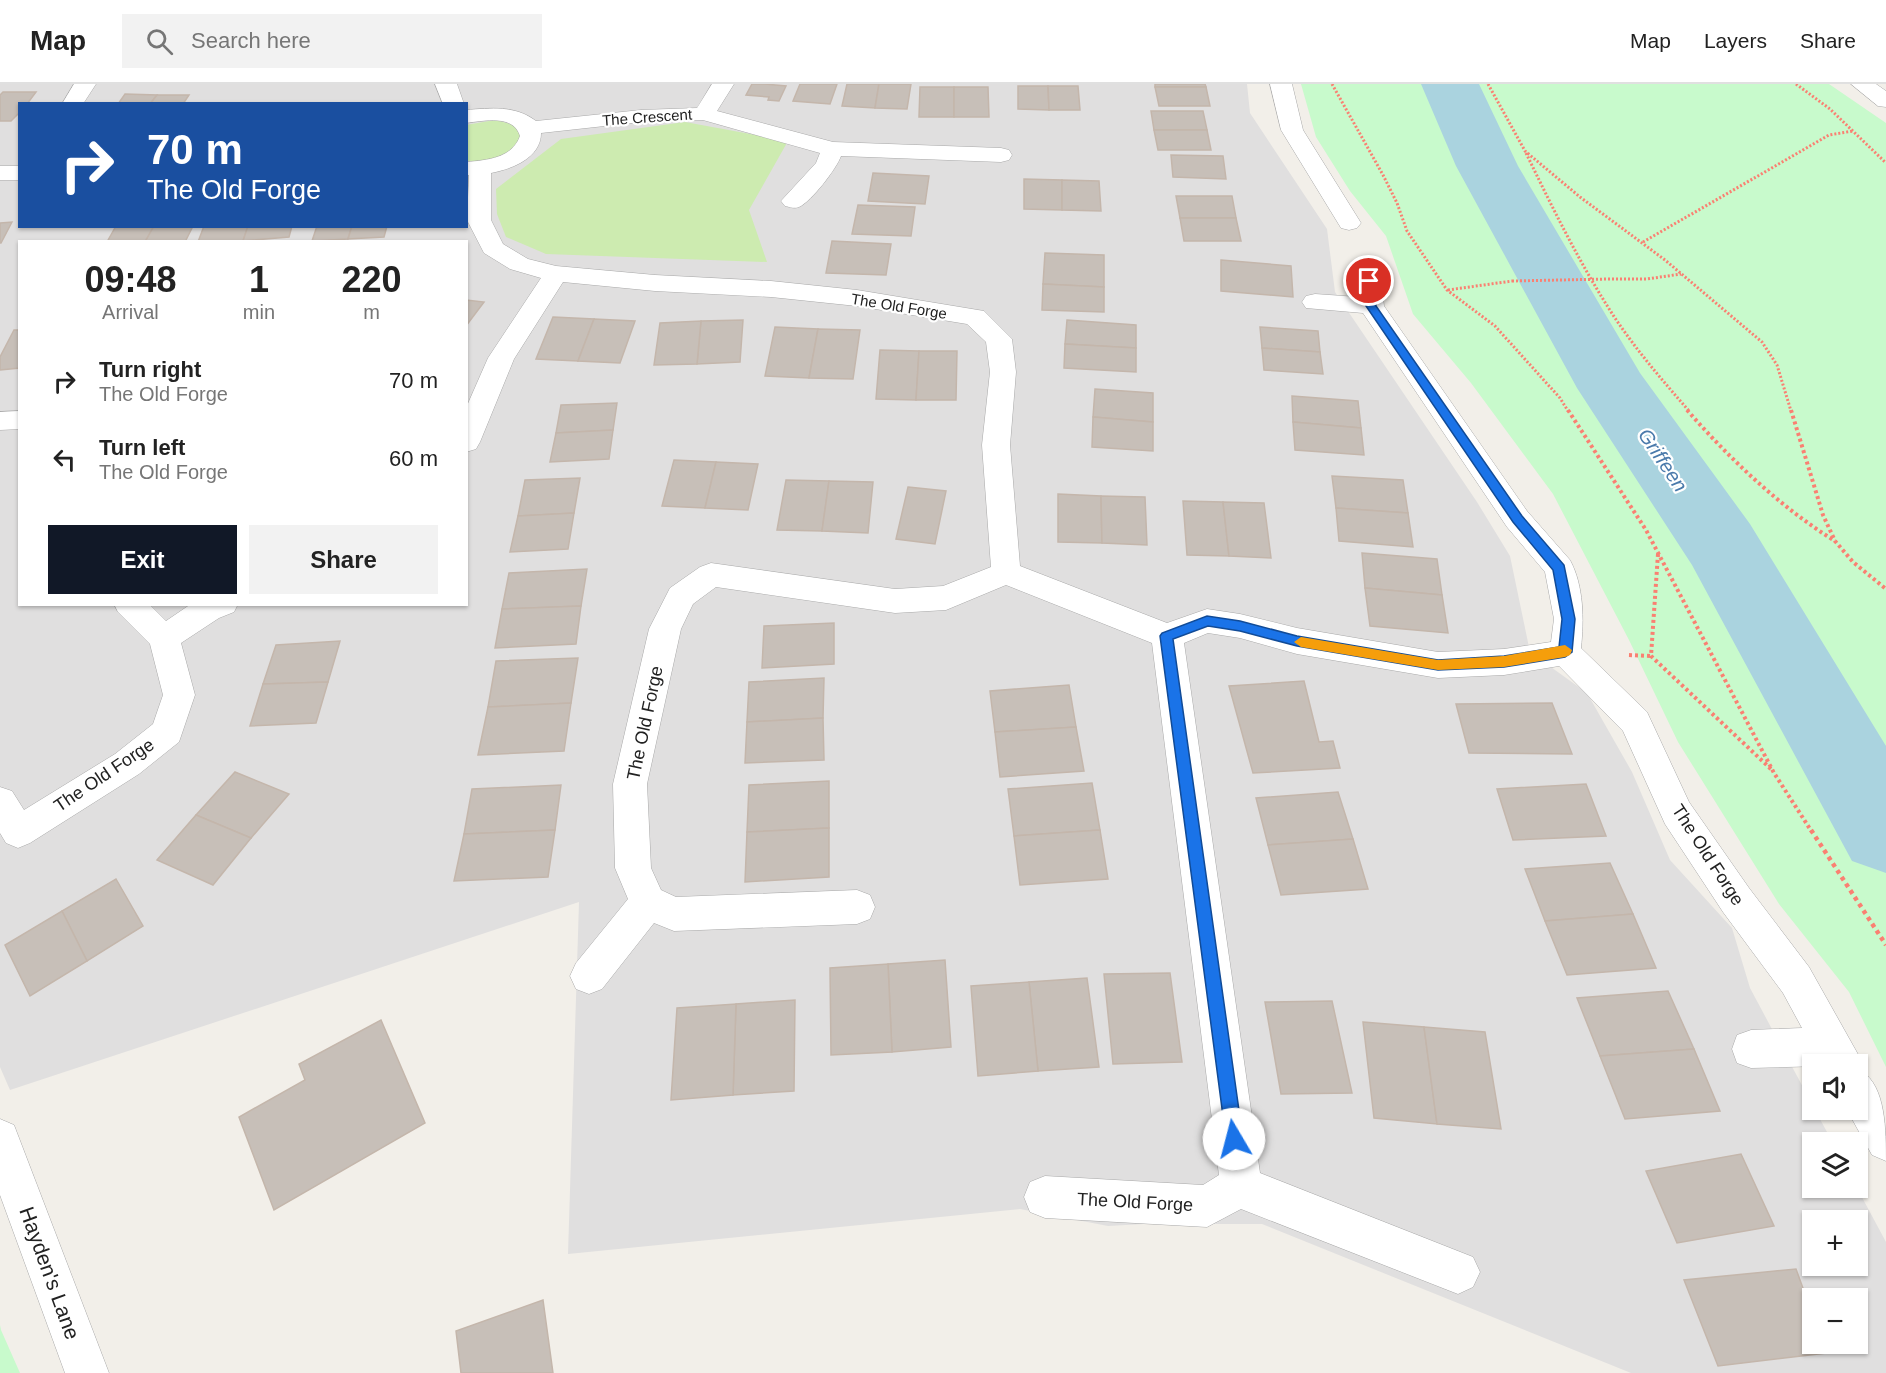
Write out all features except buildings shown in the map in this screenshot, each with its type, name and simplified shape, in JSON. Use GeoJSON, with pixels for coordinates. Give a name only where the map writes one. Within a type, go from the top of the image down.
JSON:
{"type":"FeatureCollection","features":[{"type":"Feature","properties":{"kind":"street"},"geometry":{"type":"LineString","coordinates":[[73,102],[85,84]]}},
{"type":"Feature","properties":{"kind":"street"},"geometry":{"type":"LineString","coordinates":[[446,84],[453,102]]}},
{"type":"Feature","properties":{"kind":"street"},"geometry":{"type":"LineString","coordinates":[[704,114],[723,84]]}},
{"type":"Feature","properties":{"kind":"street"},"geometry":{"type":"LineString","coordinates":[[1281,84],[1292,130],[1318,191],[1349,223]]}},
{"type":"Feature","properties":{"kind":"street"},"geometry":{"type":"LineString","coordinates":[[1862,84],[1886,101]]}},
{"type":"Feature","properties":{"kind":"street"},"geometry":{"type":"LineString","coordinates":[[468,117],[497,113],[512,116],[524,121],[531,128],[533,136],[530,145],[523,153],[496,166],[473,169]]}},
{"type":"Feature","properties":{"kind":"street","name":"The Crescent"},"geometry":{"type":"LineString","coordinates":[[531,128],[641,116],[704,114],[832,149],[1001,155]]}},
{"type":"Feature","properties":{"kind":"street"},"geometry":{"type":"LineString","coordinates":[[794,201],[827,165],[832,149]]}},
{"type":"Feature","properties":{"kind":"street","name":"The Old Forge"},"geometry":{"type":"LineString","coordinates":[[473,169],[479,220],[493,248],[519,264],[556,274],[655,283],[771,289],[857,298],[975,317],[999,339],[1003,372],[996,445],[1006,573],[946,598],[895,601],[711,575],[681,596],[665,629],[630,784],[633,868],[648,902]]}},
{"type":"Feature","properties":{"kind":"street"},"geometry":{"type":"LineString","coordinates":[[0,173],[18,173]]}},
{"type":"Feature","properties":{"kind":"street"},"geometry":{"type":"LineString","coordinates":[[468,437],[501,358],[556,274]]}},
{"type":"Feature","properties":{"kind":"street"},"geometry":{"type":"LineString","coordinates":[[1006,573],[1167,636],[1207,621],[1240,626],[1297,641],[1438,665],[1504,662],[1565,652],[1569,619],[1559,568],[1517,519],[1370,294],[1315,302]]}},
{"type":"Feature","properties":{"kind":"street"},"geometry":{"type":"LineString","coordinates":[[0,421],[18,420]]}},
{"type":"Feature","properties":{"kind":"street"},"geometry":{"type":"LineString","coordinates":[[131,606],[164,638],[208,609],[217,606]]}},
{"type":"Feature","properties":{"kind":"street"},"geometry":{"type":"LineString","coordinates":[[1167,636],[1241,1185],[1256,1194],[1458,1272]]}},
{"type":"Feature","properties":{"kind":"street","name":"The Old Forge"},"geometry":{"type":"LineString","coordinates":[[0,802],[18,832],[127,764],[167,732],[179,695],[164,638]]}},
{"type":"Feature","properties":{"kind":"street","name":"The Old Forge"},"geometry":{"type":"LineString","coordinates":[[1565,652],[1635,722],[1677,813],[1736,900],[1796,980],[1838,1054]]}},
{"type":"Feature","properties":{"kind":"street"},"geometry":{"type":"LineString","coordinates":[[589,976],[648,902],[675,914],[857,907]]}},
{"type":"Feature","properties":{"kind":"street"},"geometry":{"type":"LineString","coordinates":[[1751,1049],[1814,1054]]}},
{"type":"Feature","properties":{"kind":"street"},"geometry":{"type":"LineString","coordinates":[[1868,1109],[1886,1141]]}},
{"type":"Feature","properties":{"kind":"street","name":"Hayden's Lane"},"geometry":{"type":"LineString","coordinates":[[0,1138],[87,1373]]}},
{"type":"Feature","properties":{"kind":"street","name":"The Old Forge"},"geometry":{"type":"LineString","coordinates":[[1045,1197],[1207,1206],[1241,1185]]}},
{"type":"Feature","properties":{"kind":"path"},"geometry":{"type":"LineString","coordinates":[[1332,84],[1383,175],[1397,203],[1407,231],[1448,290],[1495,326],[1560,398],[1658,553],[1774,772],[1886,945]]}},
{"type":"Feature","properties":{"kind":"path"},"geometry":{"type":"LineString","coordinates":[[1488,84],[1525,151],[1557,217],[1615,318],[1655,372],[1705,430],[1782,503],[1809,525],[1836,541]]}},
{"type":"Feature","properties":{"kind":"path"},"geometry":{"type":"LineString","coordinates":[[1797,84],[1830,109],[1886,163]]}},
{"type":"Feature","properties":{"kind":"path"},"geometry":{"type":"LineString","coordinates":[[1643,242],[1829,135],[1853,130]]}},
{"type":"Feature","properties":{"kind":"path"},"geometry":{"type":"LineString","coordinates":[[1525,151],[1580,197],[1643,242],[1770,352],[1777,365],[1818,490],[1823,515],[1836,541],[1853,562],[1886,589]]}},
{"type":"Feature","properties":{"kind":"path"},"geometry":{"type":"LineString","coordinates":[[1448,290],[1512,280],[1647,279],[1682,274]]}},
{"type":"Feature","properties":{"kind":"path"},"geometry":{"type":"LineString","coordinates":[[1658,553],[1651,656],[1774,772]]}},
{"type":"Feature","properties":{"kind":"shaded area"},"geometry":{"type":"Polygon","coordinates":[[[0,84],[1247,84],[1250,113],[1327,229],[1335,292],[1477,502],[1510,556],[1530,652],[1587,693],[1632,772],[1670,860],[1732,928],[1750,988],[1802,1085],[1802,1120],[1820,1120],[1827,1132],[1802,1132],[1802,1198],[1862,1198],[1886,1242],[1886,1373],[1631,1373],[1262,1224],[1108,1226],[1020,1209],[568,1254],[579,902],[10,1090],[0,1067],[0,84]]]}},
{"type":"Feature","properties":{"kind":"green space"},"geometry":{"type":"Polygon","coordinates":[[[1301,84],[1829,84],[1886,123],[1886,1067],[1849,992],[1779,904],[1678,742],[1629,640],[1553,494],[1471,383],[1413,314],[1386,236],[1350,191],[1316,137],[1301,84]]]}},
{"type":"Feature","properties":{"kind":"green space"},"geometry":{"type":"Polygon","coordinates":[[[495,120],[515,125],[521,137],[512,150],[506,154],[482,161],[468,161],[468,125],[495,120]]]}},
{"type":"Feature","properties":{"kind":"green space"},"geometry":{"type":"Polygon","coordinates":[[[685,122],[788,141],[749,210],[767,262],[546,254],[506,237],[497,214],[496,189],[561,139],[685,122]]]}},
{"type":"Feature","properties":{"kind":"green space"},"geometry":{"type":"Polygon","coordinates":[[[0,1325],[1,1330],[20,1373],[0,1373],[0,1325]]]}},
{"type":"Feature","properties":{"kind":"waterway","name":"Griffeen"},"geometry":{"type":"LineString","coordinates":[[1450,84],[1487,166],[1613,388],[1721,545],[1886,831]]}},
{"type":"Feature","properties":{"kind":"waterway"},"geometry":{"type":"LineString","coordinates":[[1816,713],[1886,754]]}},
{"type":"Feature","properties":{"kind":"slow traffic"},"geometry":{"type":"LineString","coordinates":[[1301,642],[1438,665],[1504,662],[1565,652],[1565,650]]}},
{"type":"Feature","properties":{"kind":"route"},"geometry":{"type":"LineString","coordinates":[[1234,1139],[1167,636],[1207,621],[1240,626],[1297,641],[1438,665],[1504,662],[1565,652],[1569,619],[1559,568],[1517,519],[1466,446],[1412,362],[1371,306],[1369,281]]}}]}
